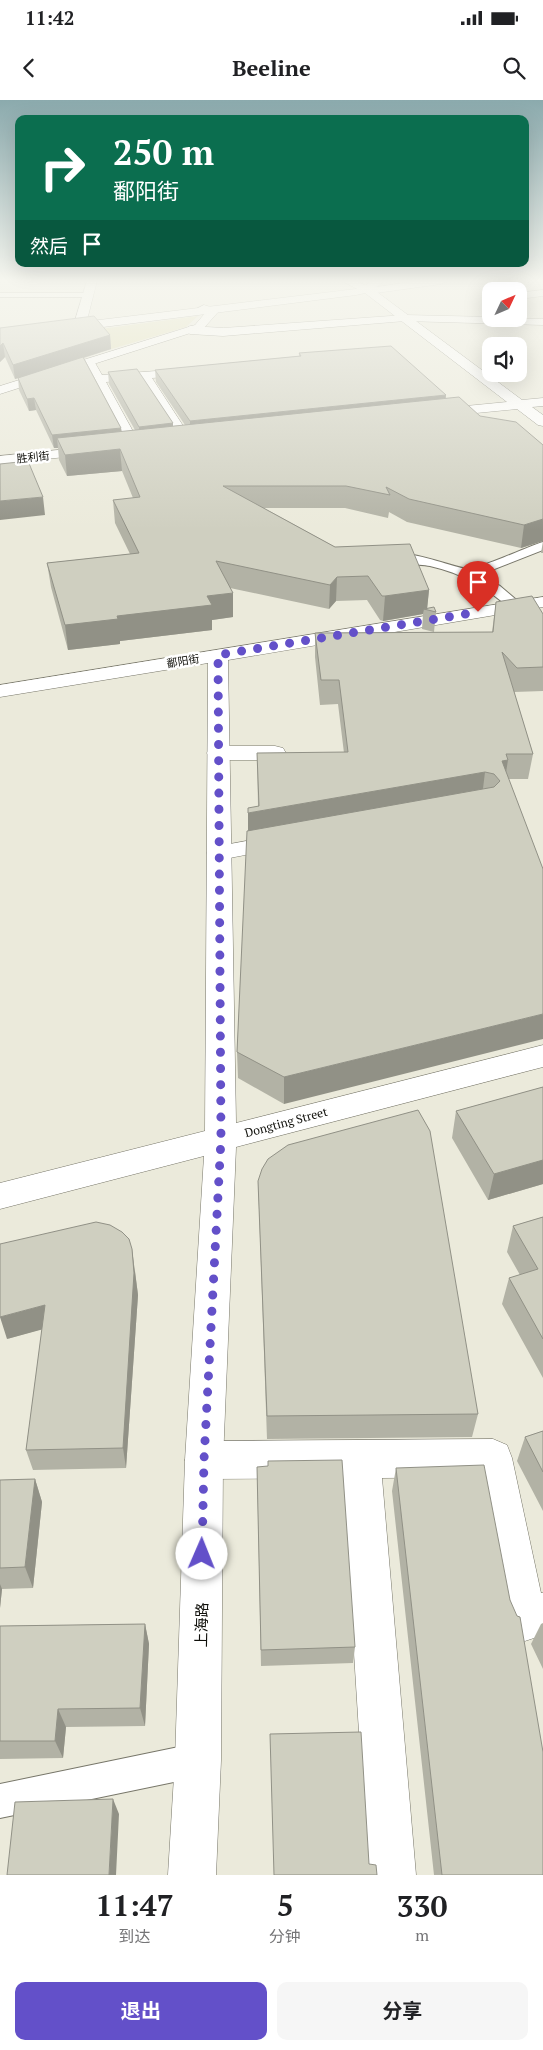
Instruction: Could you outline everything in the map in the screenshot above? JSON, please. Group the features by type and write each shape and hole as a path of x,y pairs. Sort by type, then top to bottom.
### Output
{"street":[{"path":"0,390 83,364"},
{"path":"90,364 134,446"},
{"path":"466,364 543,422"},
{"path":"98,379 209,370"},
{"path":"142,375 190,440 168,442"},
{"path":"422,414 543,402"},
{"name":"胜利街","path":"0,460 152,444"},
{"name":"鄱阳街","path":"0,691 543,602"},
{"name":"上海路","path":"192,1875 198,1760 204,1460 221,1139 218,655"},
{"path":"218,754 275,752"},
{"path":"219,853 306,837"},
{"name":"Dongting Street","path":"0,1196 543,1056"},
{"path":"204,1460 493,1458 526,1620 543,1614"},
{"path":"362,1459 392,1875"}],"lane":[{"path":"467,575 543,546"},
{"path":"377,558 418,560 448,568 490,585 515,606"},
{"path":"0,1802 198,1760"}],"building":[{"path":"62,364 87,364 121,428 52,435 34,398 27,399 18,378"},
{"path":"219,364 411,364 446,395 190,421 155,370"},
{"path":"137,369 173,423 139,427 108,372"},
{"path":"459,397 480,416 516,422 543,445 543,519 524,525 409,499 386,487 390,495 346,486 223,486 335,547 410,544 429,590 382,596 368,576 337,577 330,585 216,561 233,593 207,596 212,605 117,616 118,619 65,625 47,563 139,553 113,500 140,497 120,449 65,455 57,438"},
{"path":"28,461 43,497 0,501 0,464"},
{"path":"532,596 543,614 543,667 517,668 502,652 533,754 506,754 508,760 502,761 543,869 543,1014 284,1077 237,1052 247,831 494,787 500,781 494,774 485,772 248,813 248,808 259,806 257,753 348,752 339,680 321,680 315,633 493,632 496,602"},
{"path":"434,607 436,612 424,609"},
{"path":"543,1087 543,1160 494,1174 456,1111"},
{"path":"418,1110 430,1131 478,1414 267,1416 258,1181 262,1169 268,1159 288,1145"},
{"path":"543,1217 543,1339 509,1278 538,1269 513,1226"},
{"path":"96,1222 110,1225 122,1232 129,1239 132,1249 134,1273 123,1448 26,1450 45,1305 0,1317 0,1244"},
{"path":"543,1431 543,1472 525,1437"},
{"path":"342,1460 355,1647 261,1650 257,1467 268,1466 268,1461"},
{"path":"484,1465 510,1600 517,1616 520,1617 543,1752 543,1875 442,1875 396,1468"},
{"path":"35,1479 25,1567 0,1568 0,1480"},
{"path":"145,1624 140,1708 58,1709 55,1741 0,1741 0,1626"},
{"path":"361,1732 369,1864 376,1865 377,1875 274,1875 270,1734"},
{"path":"113,1799 109,1875 7,1875 15,1802"}],"route":[{"path":"202,1554 204,1460 221,1139 218,655 478,612"}]}
